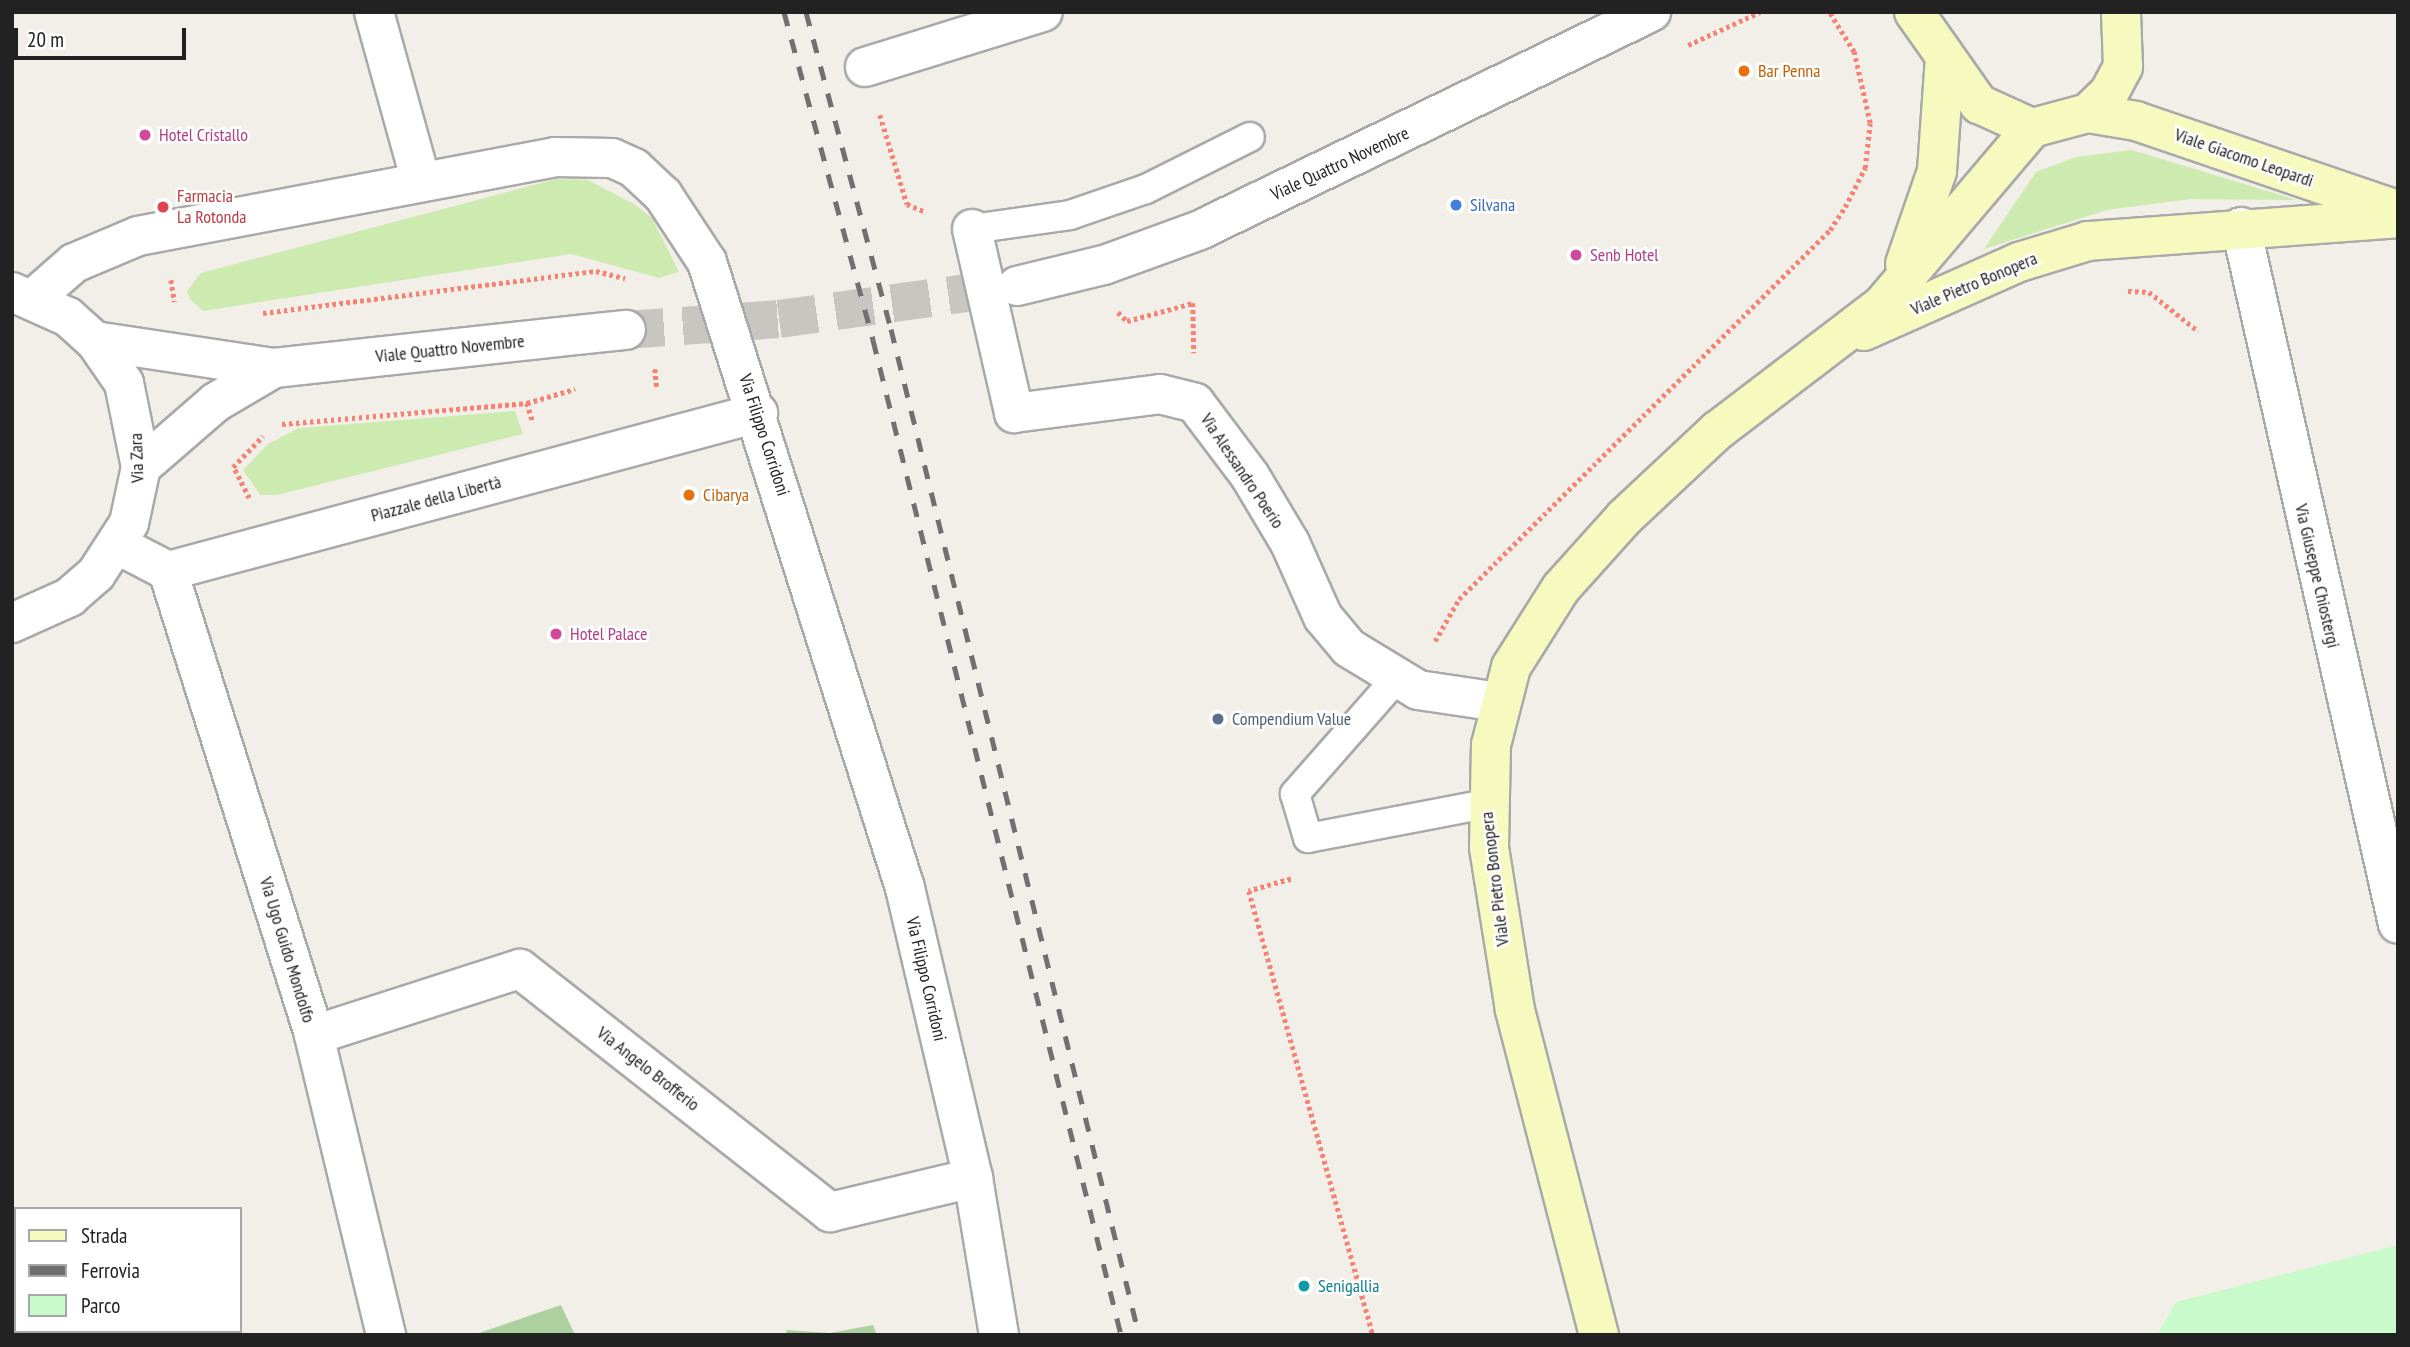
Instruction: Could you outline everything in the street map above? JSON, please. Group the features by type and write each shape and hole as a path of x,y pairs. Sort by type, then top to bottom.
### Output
{"main road":[{"path":"1914,12 1979,104 2032,128 2088,113 2109,93 2123,66 2121,12"},
{"name":"Viale Pietro Bonopera","path":"1894,292 1937,171 1945,58"},
{"name":"Viale Giacomo Leopardi","path":"2088,113 2136,121 2398,210"},
{"name":"Viale Pietro Bonopera","path":"1599,1335 1515,1010 1486,804 1499,702 1535,624 1625,517 1718,430 1837,343 1894,292 2032,128"},
{"path":"2241,227 2398,218"},
{"name":"Viale Pietro Bonopera","path":"1837,343 2019,262 2088,241 2241,227"}],"street":[{"path":"374,12 421,183"},
{"path":"865,67 1044,12"},
{"name":"Viale Quattro Novembre","path":"1017,286 1104,265 1200,230 1651,12"},
{"name":"Via Filippo Corridoni","path":"23,295 74,263 138,236 555,157 612,158 635,168 663,195 706,262 758,413 905,888 973,1178 999,1335"},
{"name":"Via Giuseppe Chiostergi","path":"2241,227 2398,924"},
{"name":"Via Alessandro Poerio","path":"972,229 1014,413 1160,394 1195,403 1290,543 1322,617 1349,649 1395,680 1418,690 1499,702"},
{"name":"Via Zara","path":"12,623 70,597 118,545 141,467 124,383 95,341 23,295"},
{"name":"Viale Quattro Novembre","path":"95,341 274,368 626,330"},
{"name":"Viale Quattro Novembre","path":"141,467 215,402 274,368"},
{"name":"Piazzale della Libertà","path":"168,570 758,413"},
{"path":"118,545 168,570"},
{"name":"Via Ugo Guido Mondolfo","path":"168,570 313,1035 386,1335"},
{"name":"Via Angelo Brofferio","path":"313,1035 520,969 830,1212 973,1178"},
{"path":"12,1328 14,1335"}],"lane":[{"path":"972,229 1070,215 1146,189 1250,137"},
{"path":"1395,680 1295,794 1308,838 1486,804"}],"path":[{"path":"1427,654 1458,598 1830,230 1845,207 1865,168 1870,123 1854,52 1829,12"},
{"path":"865,67 907,204 972,229"},
{"path":"2112,290 2149,292 2199,331"},
{"path":"1128,321 1193,303"},
{"path":"527,403 585,386"},
{"path":"1306,875 1249,891 1373,1335"}],"green space":[{"path":"2132,150 2297,200 2191,199 2107,210 1984,249 2036,172 2076,157"},
{"path":"556,179 588,180 634,204 652,218 679,272 659,278 571,254 203,311 190,299 187,291 201,273"},
{"path":"515,411 523,434 277,495 260,495 243,470 268,444 299,428"},
{"path":"2398,1245 2398,1335 2157,1335 2176,1302"},
{"path":"561,1305 575,1335 473,1335"},
{"path":"873,1325 877,1335 785,1335 787,1330 830,1333"}],"tunnel":[{"path":"626,330 779,319 1017,286"}],"railway":[{"path":"784,12 873,340 1121,1335"},
{"path":"806,12 891,329 1139,1335"}],"place":[{"name":"Bar Penna","path":"1744,71"},
{"name":"Hotel Cristallo","path":"145,135"},
{"name":"Silvana","path":"1456,205"},
{"name":"Farmacia La Rotonda","path":"163,207"},
{"name":"Senb Hotel","path":"1576,255"},
{"name":"Cibarya","path":"689,495"},
{"name":"Hotel Palace","path":"556,634"},
{"name":"Compendium Value","path":"1218,719"},
{"name":"Senigallia","path":"1304,1286"}]}
